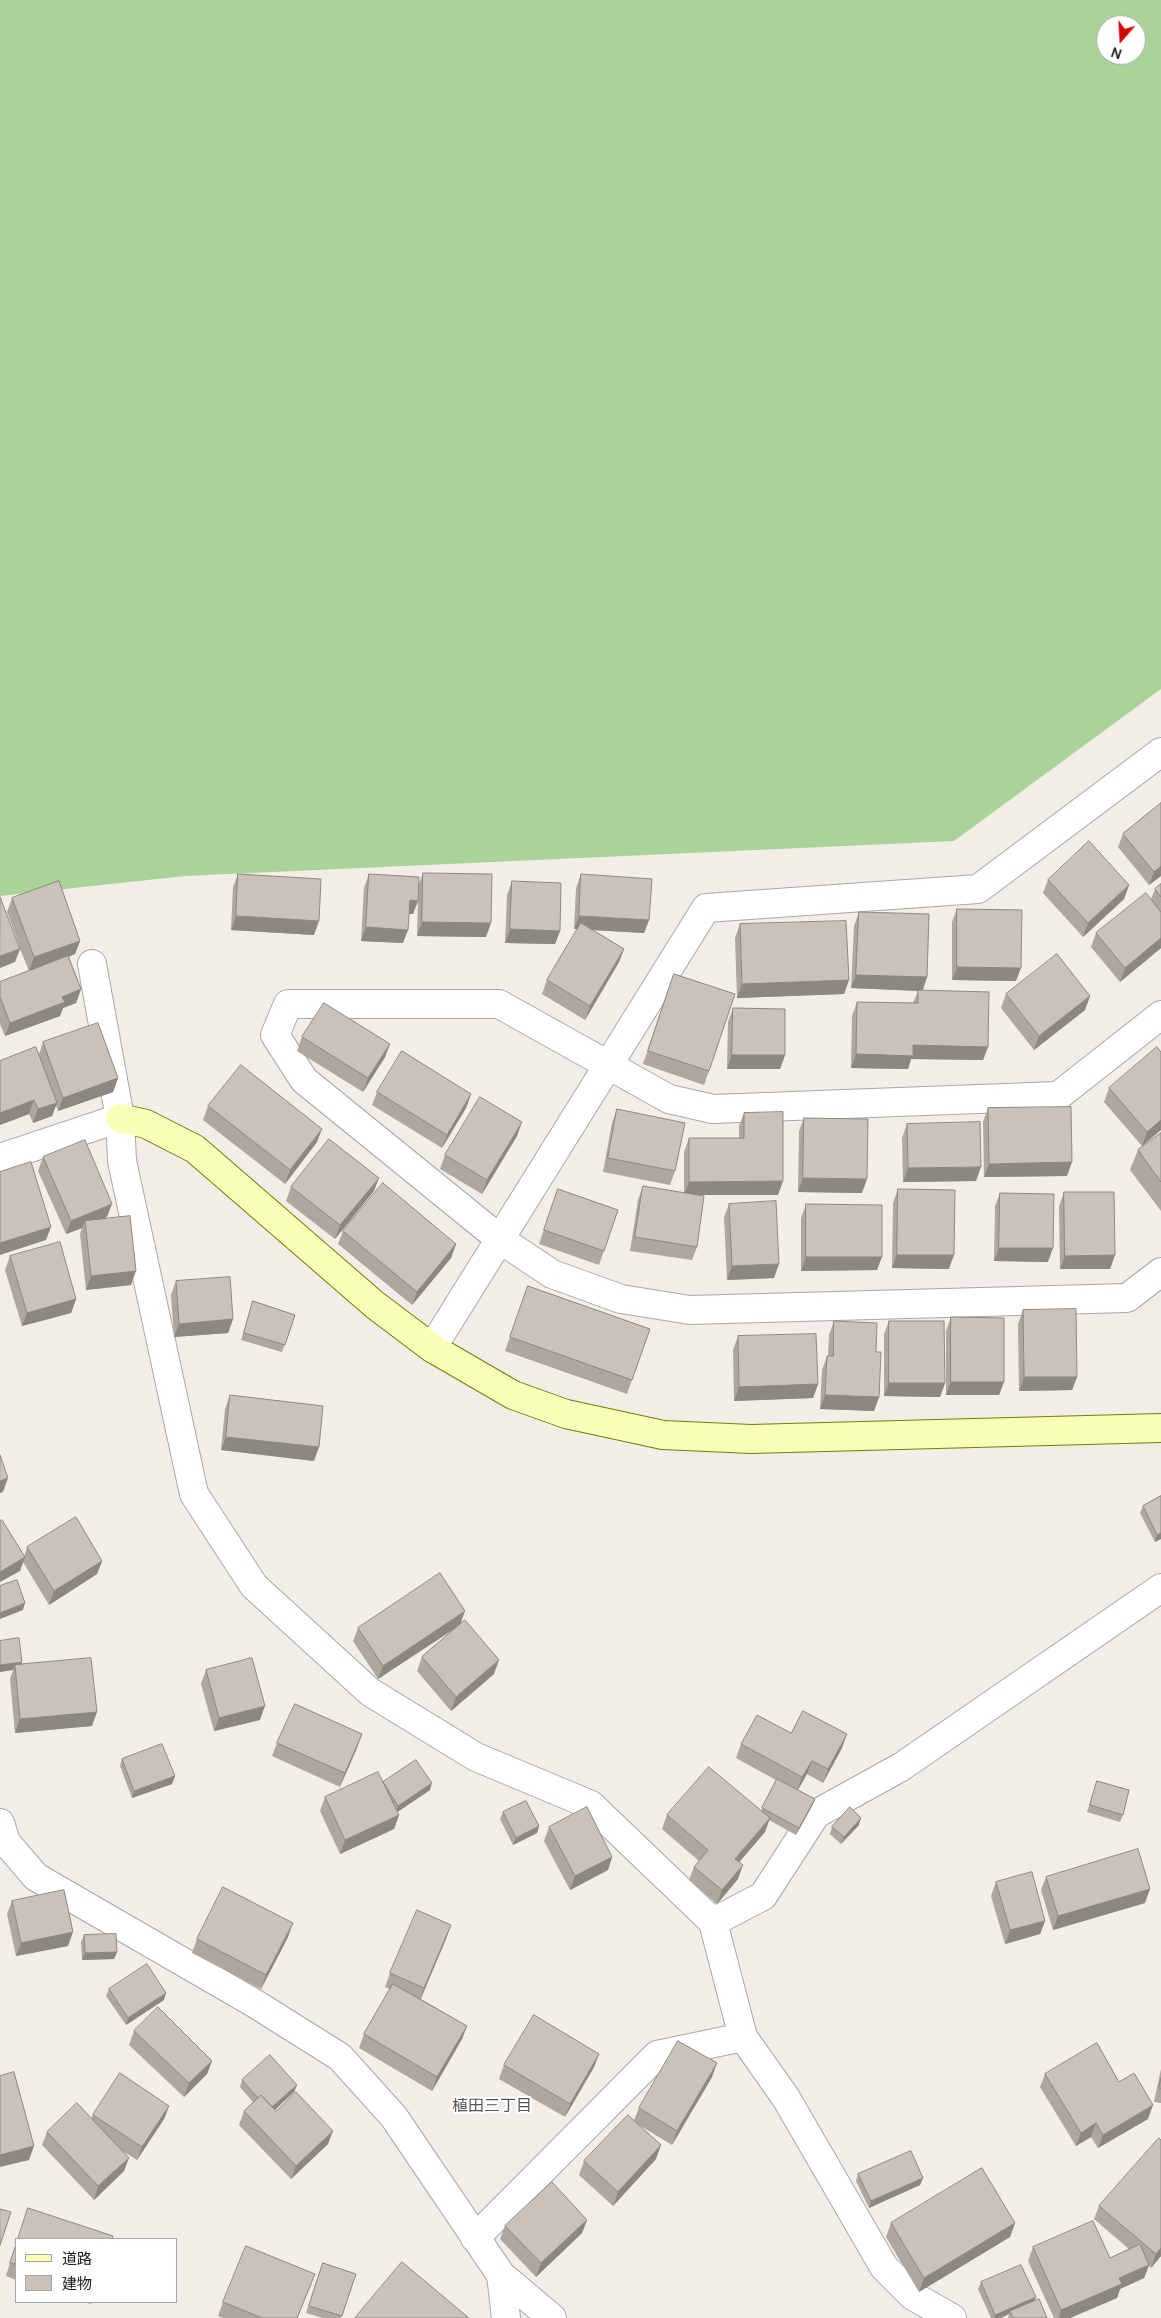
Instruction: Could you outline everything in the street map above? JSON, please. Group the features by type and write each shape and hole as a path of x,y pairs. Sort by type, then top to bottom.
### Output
{"street":[{"path":"432,1348 706,908 978,889 1161,752"},
{"path":"92,964 120,1118 122,1161 194,1494 254,1586 370,1692 476,1757 591,1805 713,1922 743,2037 786,2098 884,2267 913,2296 952,2318"},
{"path":"1161,1015 1058,1096 713,1109 669,1099 499,1004 288,1004 275,1035 304,1080 500,1240 552,1274 621,1299 690,1310 1127,1298 1161,1272"},
{"path":"0,1158 120,1118 146,1124 195,1149 375,1305 432,1348 513,1395 566,1414 663,1435 761,1439 1161,1428"},
{"path":"713,1922 762,1896 816,1814 901,1767 1161,1588"},
{"path":"0,1822 6,1842 36,1876 254,2003 340,2057 394,2117 501,2276 552,2318"},
{"path":"475,2238 656,2055 743,2037"},
{"path":"501,2276 506,2318"}],"green space":[{"path":"0,0 1161,0 1161,689 954,841 185,876 0,896"}],"building":[{"path":"1161,803 1161,866 1154,872 1123,834"},
{"path":"1089,841 1129,885 1088,923 1048,880"},
{"path":"423,873 492,874 491,923 422,922"},
{"path":"238,874 321,879 319,921 236,916"},
{"path":"369,874 419,877 418,901 410,900 408,930 366,927"},
{"path":"581,874 652,879 649,920 579,916"},
{"path":"59,881 80,941 34,957 12,898"},
{"path":"512,881 561,883 560,931 510,929"},
{"path":"1161,884 1161,897 1155,889"},
{"path":"1146,893 1161,912 1161,938 1125,968 1096,933"},
{"path":"0,897 20,949 0,956"},
{"path":"957,909 1022,910 1021,968 957,967"},
{"path":"859,912 929,914 927,977 856,975"},
{"path":"846,921 849,980 742,984 740,924"},
{"path":"581,923 624,949 590,1006 547,980"},
{"path":"1057,954 1090,996 1039,1036 1006,994"},
{"path":"68,956 81,989 62,997 65,1002 10,1023 0,997 0,982"},
{"path":"674,974 735,994 709,1071 648,1051"},
{"path":"918,990 989,992 988,1047 913,1045 913,1056 856,1054 857,1002 918,1003"},
{"path":"324,1003 390,1044 368,1078 302,1037"},
{"path":"733,1008 785,1009 785,1055 732,1055"},
{"path":"98,1023 118,1078 63,1098 43,1042"},
{"path":"36,1047 57,1103 38,1109 34,1100 0,1113 0,1061"},
{"path":"1157,1047 1161,1052 1161,1120 1147,1132 1109,1088"},
{"path":"402,1051 471,1094 447,1135 377,1092"},
{"path":"241,1065 322,1129 290,1170 208,1106"},
{"path":"480,1097 522,1122 487,1180 445,1155"},
{"path":"1071,1107 1072,1162 989,1164 988,1108"},
{"path":"617,1109 685,1123 675,1171 608,1158"},
{"path":"783,1112 783,1181 689,1182 689,1138 744,1138 744,1113"},
{"path":"804,1118 868,1119 867,1179 803,1178"},
{"path":"980,1122 981,1167 908,1168 907,1124"},
{"path":"1161,1133 1161,1182 1138,1150"},
{"path":"329,1139 379,1178 340,1225 291,1187"},
{"path":"85,1140 112,1204 71,1221 43,1157"},
{"path":"31,1162 51,1227 0,1243 0,1172"},
{"path":"383,1183 456,1244 417,1292 343,1231"},
{"path":"643,1186 704,1196 697,1247 635,1237"},
{"path":"558,1189 618,1210 604,1251 544,1230"},
{"path":"898,1189 955,1190 954,1255 897,1255"},
{"path":"1064,1192 1114,1192 1115,1255 1065,1256"},
{"path":"1000,1193 1054,1194 1053,1248 999,1248"},
{"path":"776,1201 779,1264 732,1266 729,1204"},
{"path":"806,1204 882,1205 882,1257 806,1257"},
{"path":"130,1216 136,1271 91,1276 85,1221"},
{"path":"60,1242 76,1299 27,1313 10,1256"},
{"path":"230,1277 233,1319 179,1324 176,1281"},
{"path":"528,1286 650,1329 632,1380 510,1337"},
{"path":"253,1301 295,1315 285,1345 244,1333"},
{"path":"1076,1309 1077,1377 1024,1377 1023,1310"},
{"path":"951,1317 1004,1318 1004,1382 951,1382"},
{"path":"834,1321 877,1323 876,1352 881,1352 879,1397 825,1395 827,1356 833,1356"},
{"path":"889,1321 944,1321 945,1383 889,1383"},
{"path":"816,1334 818,1384 739,1387 738,1336"},
{"path":"230,1395 323,1406 319,1447 226,1437"},
{"path":"0,1455 8,1478 0,1481"},
{"path":"1161,1496 1161,1533 1157,1535 1143,1506"},
{"path":"76,1517 102,1561 54,1591 27,1547"},
{"path":"2,1520 25,1557 0,1572 0,1521"},
{"path":"440,1573 465,1611 383,1666 358,1628"},
{"path":"17,1580 25,1603 0,1613 0,1586"},
{"path":"465,1620 499,1660 456,1697 422,1657"},
{"path":"19,1638 22,1662 0,1665 0,1641"},
{"path":"91,1658 97,1712 20,1719 15,1665"},
{"path":"252,1658 265,1706 219,1718 206,1670"},
{"path":"295,1704 362,1734 345,1773 277,1743"},
{"path":"803,1711 847,1734 828,1769 812,1761 802,1777 741,1744 757,1715 791,1733"},
{"path":"162,1744 175,1776 134,1791 122,1759"},
{"path":"416,1760 432,1783 398,1806 383,1782"},
{"path":"709,1767 770,1818 735,1859 743,1865 722,1890 694,1867 708,1850 667,1815"},
{"path":"378,1772 399,1815 345,1840 325,1797"},
{"path":"777,1779 815,1799 799,1828 762,1808"},
{"path":"1097,1781 1129,1790 1123,1815 1090,1805"},
{"path":"526,1801 539,1826 516,1838 503,1812"},
{"path":"587,1807 612,1857 575,1876 549,1827"},
{"path":"850,1807 861,1818 844,1837 832,1827"},
{"path":"1138,1849 1150,1889 1058,1916 1046,1877"},
{"path":"1032,1872 1045,1921 1010,1930 996,1882"},
{"path":"223,1887 293,1923 266,1975 197,1939"},
{"path":"64,1890 73,1932 21,1943 12,1901"},
{"path":"417,1910 451,1925 424,1988 390,1973"},
{"path":"116,1934 117,1952 85,1953 84,1935"},
{"path":"147,1964 166,1993 128,2018 109,1989"},
{"path":"393,1984 467,2026 437,2077 364,2034"},
{"path":"158,2007 212,2061 189,2083 134,2031"},
{"path":"534,2015 599,2054 570,2104 504,2065"},
{"path":"678,2041 717,2063 677,2131 639,2108"},
{"path":"1097,2043 1119,2082 1134,2073 1153,2105 1103,2135 1096,2123 1081,2133 1045,2074"},
{"path":"270,2055 297,2085 272,2107 261,2095 258,2098 242,2080"},
{"path":"14,2072 34,2146 0,2155 0,2076"},
{"path":"120,2073 169,2106 142,2147 93,2115"},
{"path":"296,2092 333,2131 296,2166 244,2111 261,2095 276,2111"},
{"path":"77,2103 129,2158 98,2186 47,2132"},
{"path":"628,2115 661,2145 618,2192 584,2161"},
{"path":"1159,2138 1161,2140 1161,2248 1156,2254 1099,2206"},
{"path":"911,2151 923,2178 871,2201 858,2174"},
{"path":"982,2168 1015,2223 924,2278 891,2223"},
{"path":"552,2182 587,2220 541,2263 505,2226"},
{"path":"28,2208 113,2236 112,2238 18,2238"},
{"path":"0,2209 11,2212 0,2245"},
{"path":"1093,2221 1110,2258 1140,2244 1149,2265 1119,2278 1122,2284 1061,2310 1033,2247"},
{"path":"246,2246 315,2274 297,2318 262,2318 223,2302"},
{"path":"15,2248 15,2264 10,2263"},
{"path":"402,2262 469,2318 355,2318"},
{"path":"323,2263 356,2274 342,2316 309,2306"},
{"path":"1021,2265 1036,2297 995,2315 981,2282"},
{"path":"1039,2299 1047,2318 1013,2318 1010,2311"}],"district":[{"name":"植田三丁目","path":"492,2107"}]}
